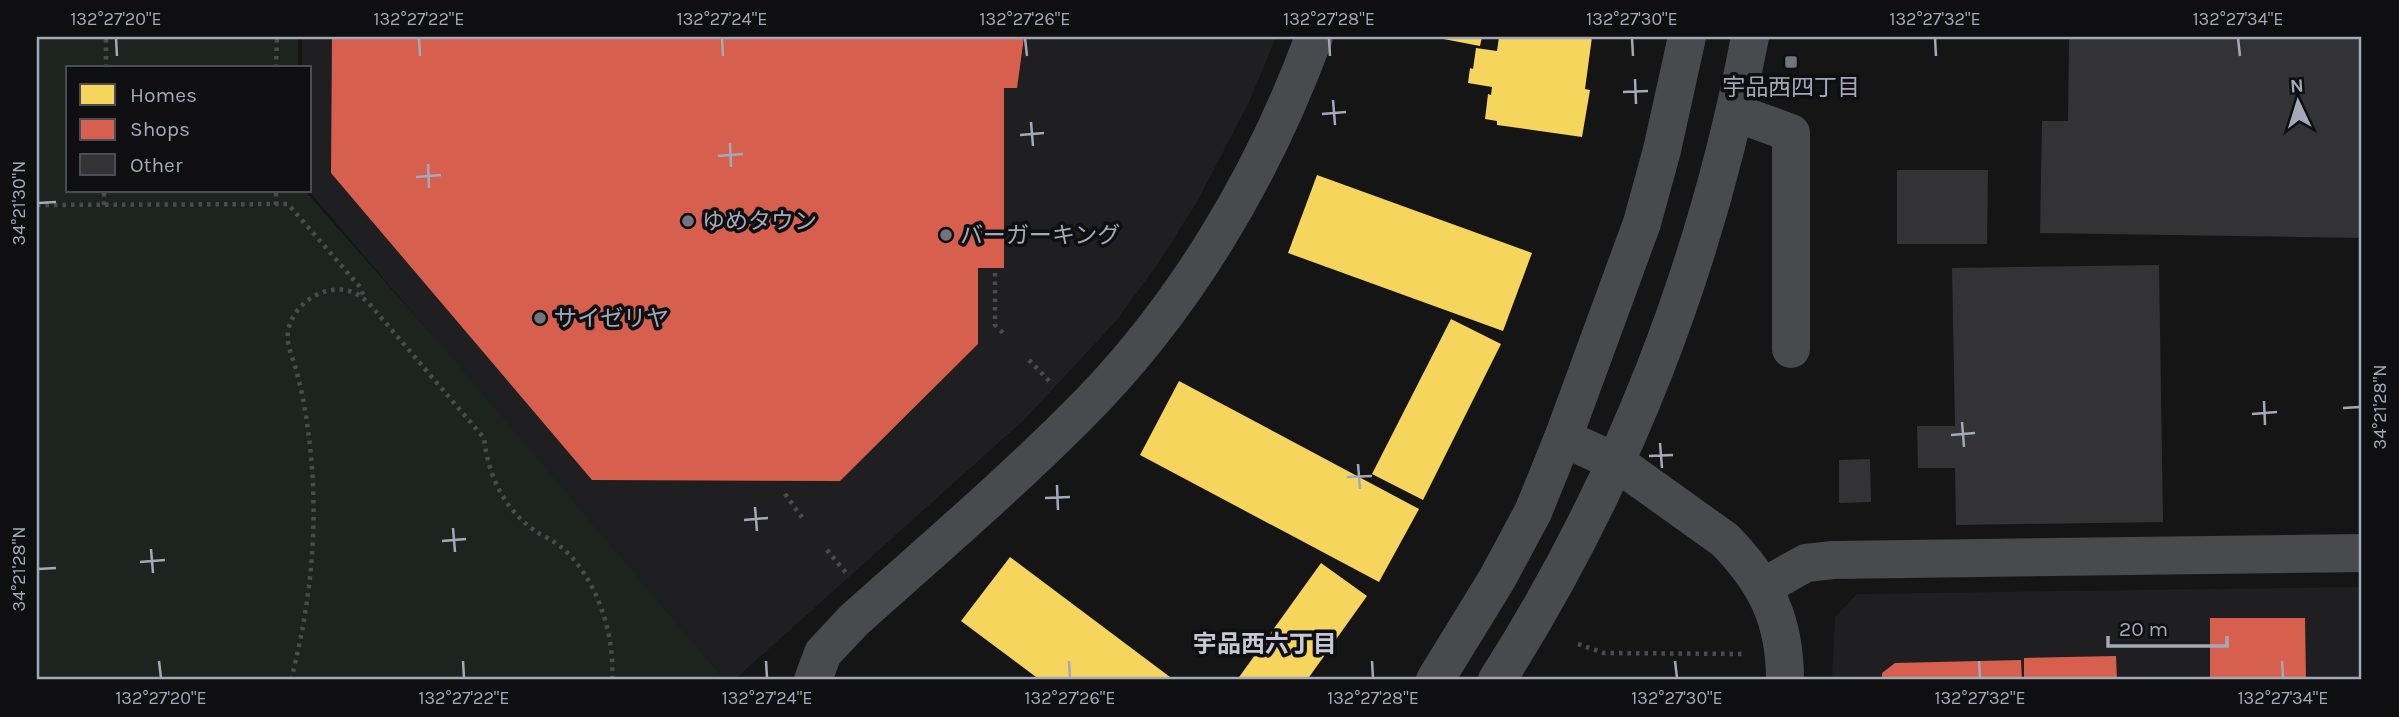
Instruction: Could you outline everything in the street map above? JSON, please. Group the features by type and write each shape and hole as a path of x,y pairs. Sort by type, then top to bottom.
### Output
{"street":[{"path":"813,680 823,653 845,629 1079,415 1140,346 1196,269 1251,180 1300,75 1314,37"},
{"path":"1435,680 1497,579 1533,512 1563,438 1642,223 1662,150 1687,37"},
{"path":"1497,680 1531,626 1616,462 1648,390 1676,314 1720,174 1736,113 1750,37"},
{"path":"1736,113 1791,133 1791,349"},
{"path":"1563,438 1616,462 1725,540 1753,571 1774,609 1781,634 1785,680"},
{"path":"1763,587 1806,563 1826,560 2362,554"}],"path":[{"path":"106,37 106,66"},
{"path":"276,66 277,37"},
{"path":"104,192 104,205"},
{"path":"276,192 276,205"},
{"path":"37,205 288,204 484,438 495,483 512,509 533,530 562,547 587,578 607,628 612,680"},
{"path":"995,273 995,325 1003,333"},
{"path":"291,680 309,587 314,509 308,428 287,334 292,317 315,295 330,291 350,291 364,298"},
{"path":"1029,360 1060,392"},
{"path":"785,494 804,520"},
{"path":"827,550 854,583"},
{"path":"1578,644 1604,653 1745,654"}],"shaded area":[{"path":"37,37 298,37 298,66 66,66 66,192 306,192 454,360 725,680 37,680"},
{"name":"ゆめタウン","path":"302,37 1276,37 1249,102 1197,202 1157,265 1115,322 1025,419 734,680 725,680 310,192 312,192 312,66 302,66"},
{"path":"2362,587 2362,680 1832,680 1835,617 1857,594"}],"building: Homes":[{"path":"1433,37 1482,37 1480,46"},
{"path":"1499,37 1592,37 1585,89 1590,90 1582,137 1497,125 1497,121 1485,119 1488,94 1491,95 1492,87 1468,83 1470,68 1473,69 1476,48 1497,51"},
{"path":"1317,175 1532,253 1503,331 1288,253"},
{"path":"1451,319 1501,344 1423,500 1372,474"},
{"path":"1179,381 1419,509 1379,582 1140,455"},
{"path":"1010,557 1174,680 1040,680 961,621"},
{"path":"1321,563 1367,596 1307,680 1237,680"}],"building: Shops":[{"name":"ゆめタウン","path":"332,37 1024,37 1017,88 1004,88 1004,268 978,268 978,344 840,481 592,480 331,173"},
{"path":"2210,618 2305,618 2306,680 2210,680"},
{"path":"2116,656 2117,680 2024,680 2024,658"},
{"path":"2021,660 2022,680 1882,680 1882,673 1895,663"}],"building: Other":[{"path":"2069,37 2362,37 2362,238 2040,233 2042,121 2068,121"},
{"path":"1897,170 1988,170 1987,244 1897,244"},
{"path":"2159,265 2163,522 1956,525 1955,468 1918,468 1917,426 1955,426 1952,268"},
{"path":"1870,459 1871,502 1839,503 1839,460"}],"place":[{"name":"宇品西四丁目","path":"1791,62"},
{"name":"ゆめタウン","path":"688,221"},
{"name":"バーガーキング","path":"946,235"},
{"name":"サイゼリヤ","path":"540,318"}],"district":[{"name":"宇品西六丁目","path":"1265,644"}]}
